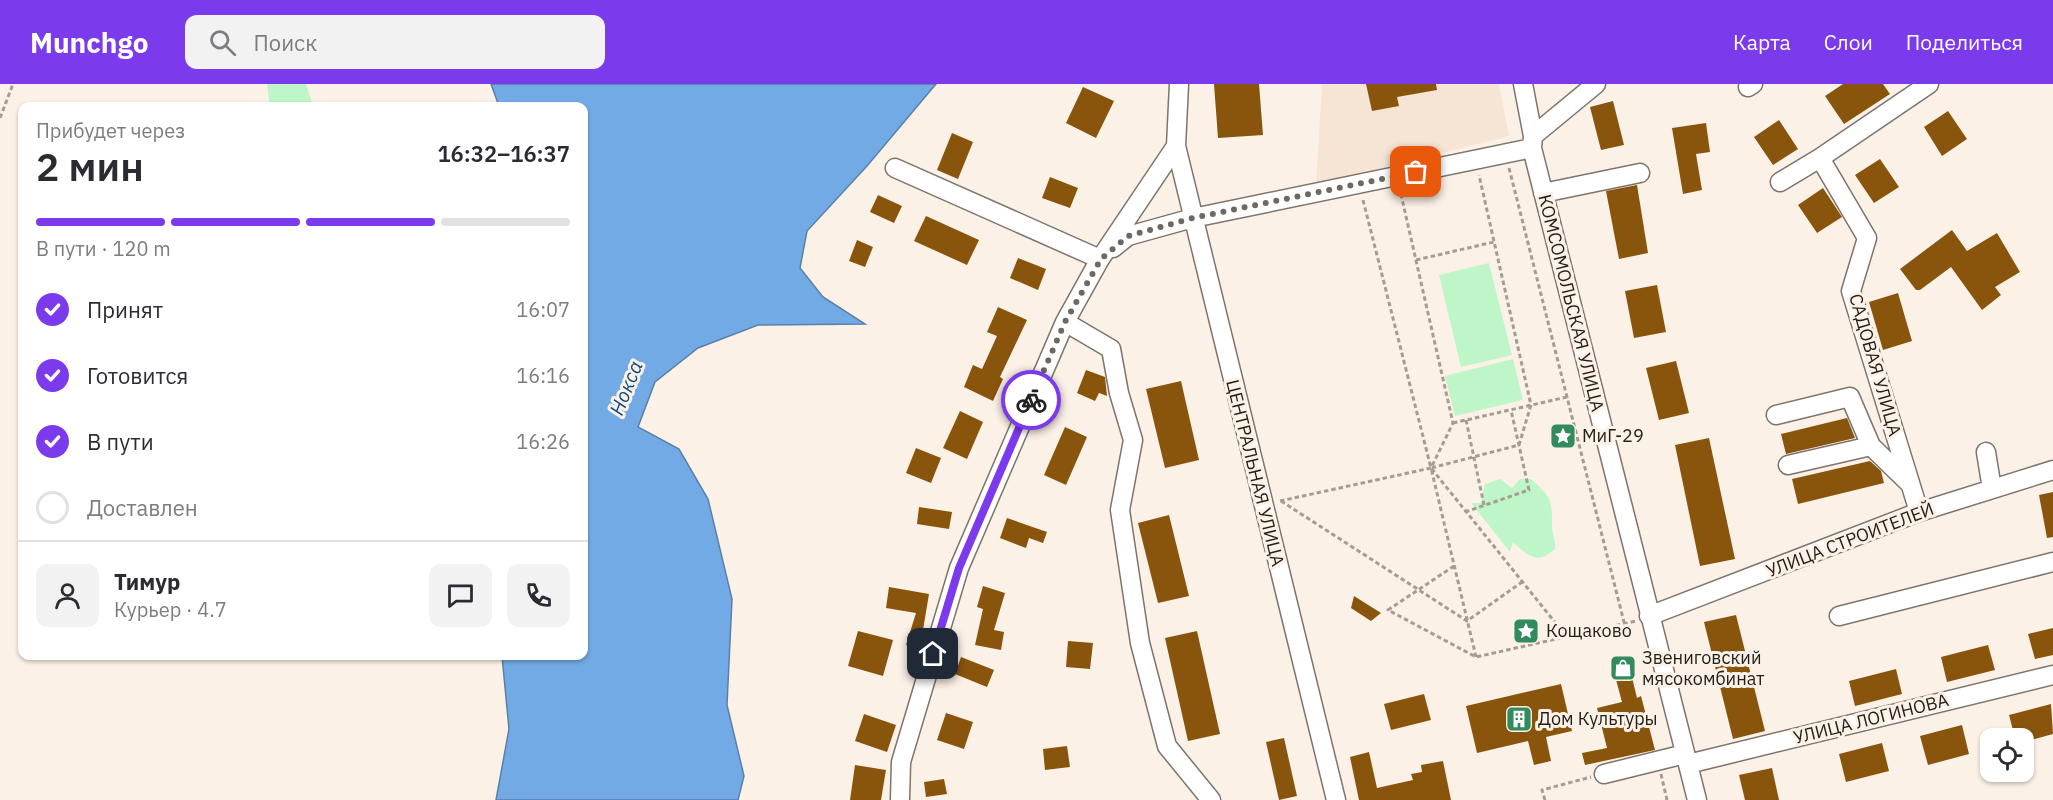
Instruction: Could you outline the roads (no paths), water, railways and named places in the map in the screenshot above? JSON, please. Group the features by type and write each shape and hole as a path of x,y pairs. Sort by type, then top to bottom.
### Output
{"street":[{"path":"900,800 901,762 959,568 1065,322 1101,259 1176,146 1179,84"},
{"name":"КОМСОМОЛЬСКАЯ УЛИЦА","path":"1523,84 1543,193 1697,800"},
{"path":"1101,259 1128,236 1193,218 1505,153 1532,142 1596,84"},
{"path":"1780,182 1820,159 1929,84"},
{"name":"ЦЕНТРАЛЬНАЯ УЛИЦА","path":"1176,146 1193,218 1272,503 1336,800"},
{"name":"САДОВАЯ УЛИЦА","path":"1820,159 1867,238 1851,291 1920,512"},
{"path":"895,168 1101,259"},
{"path":"1543,193 1640,173"},
{"path":"1065,322 1111,349 1119,393 1133,440 1120,510 1140,643 1167,746 1211,800"},
{"path":"1776,415 1851,397 1871,446 1911,485"},
{"path":"1788,465 1871,446"},
{"path":"1986,452 1992,489"},
{"name":"УЛИЦА СТРОИТЕЛЕЙ","path":"1649,616 1920,512 2053,470"},
{"path":"1839,616 2053,562"},
{"name":"УЛИЦА ЛОГИНОВА","path":"1604,774 1658,761 1687,759 2053,675"}],"water":[{"name":"Нокса","path":"491,84 936,84 867,166 807,231 800,268 823,297 865,324 758,325 698,348 655,382 638,427 679,449 708,499 732,599 727,705 744,776 738,800 496,800 509,729 502,660 588,660 588,102 498,102"}],"place":[{"name":"МиГ-29","path":"1563,436"},
{"name":"Кощаково","path":"1526,631"},
{"name":"Звениговский мясокомбинат","path":"1623,668"},
{"name":"Дом Культуры","path":"1519,719"}]}
